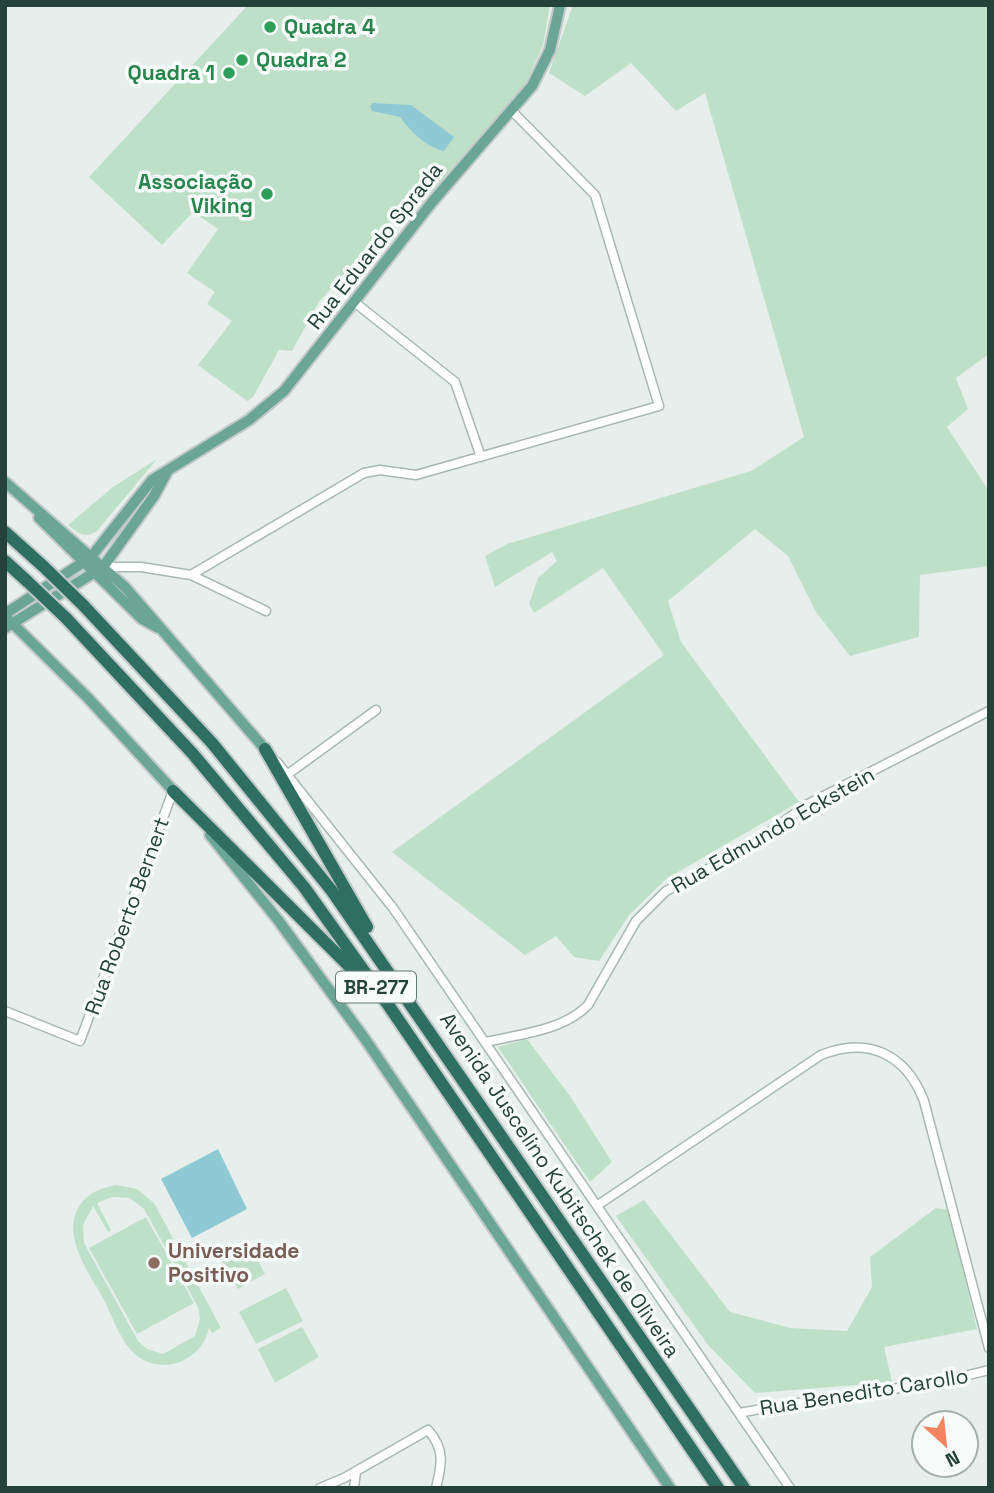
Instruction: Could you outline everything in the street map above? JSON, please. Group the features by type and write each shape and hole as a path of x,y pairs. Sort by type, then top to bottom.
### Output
{"highway":[{"name":"Avenida Juscelino Kubitschek de Oliveira","path":"5,532 83,605 178,705 275,817 359,928 744,1488"},
{"name":"Avenida Juscelino Kubitschek de Oliveira","path":"5,561 65,618 152,709 311,897 389,1006 718,1488"},
{"path":"265,749 361,917 443,1049"},
{"path":"173,791 389,1006"}],"main road":[{"name":"Rua Eduardo Sprada","path":"7,621 87,560 144,488 168,469 269,404 296,377 353,301 512,110 545,64 560,5"},
{"name":"Rua Eduardo Sprada","path":"7,621 98,570 154,496 168,469"},
{"path":"5,482 98,570 142,619 160,629"},
{"path":"98,570 125,587 265,749"},
{"path":"7,621 88,698 173,791 278,920 365,1039 670,1488"}],"street":[{"path":"191,575 357,476 380,470 416,475 659,406 595,195 512,110"},
{"path":"353,301 455,382 481,457"},
{"path":"98,570 141,567 191,575 266,611"},
{"path":"125,587 126,575 141,567"},
{"path":"288,774 376,710"},
{"name":"Rua Edmundo Eckstein","path":"486,1042 556,1025 579,1014 588,1005 636,921 679,882 744,850 808,804 989,711"},
{"path":"265,749 288,774 385,897 790,1488"},
{"name":"Rua Roberto Bernert","path":"5,1011 80,1041 173,791"},
{"path":"598,1205 821,1055 848,1047 880,1050 904,1066 924,1101 989,1348"},
{"name":"Rua Benedito Carollo","path":"739,1413 821,1398 913,1387 989,1370"},
{"path":"320,1488 428,1430 438,1443 442,1457 436,1488"},
{"path":"354,1488 356,1471"}],"green space":[{"name":"Associação Viking","path":"248,5 550,5 543,45 526,83 406,221 397,214 319,302 292,351 279,350 253,397 247,401 198,365 232,321 207,304 215,292 187,273 218,229 193,212 162,245 89,177"},
{"path":"573,5 989,5 989,354 956,378 968,409 947,427 989,491 989,566 920,575 919,637 850,656 816,612 788,556 755,529 668,601 681,642 799,802 666,879 629,915 599,961 574,957 556,936 525,955 392,852 664,655 603,568 534,613 529,604 538,578 557,561 552,552 495,587 485,556 507,544 751,471 804,437 705,93 676,111 631,63 585,96 549,73"},
{"path":"157,459 97,531 89,535 82,534 68,525 113,487"},
{"path":"527,1039 570,1096 612,1162 590,1182 498,1047"},
{"path":"117,1185 137,1189 154,1203 221,1328 212,1333 209,1328 199,1349 181,1362 159,1365 148,1362 131,1351 78,1252 73,1226 76,1213 90,1195","holes":["112,1197 130,1198 144,1209 198,1307 200,1319 195,1336 163,1354 147,1349 138,1341 84,1243 83,1225 93,1206 108,1232 111,1230 97,1203"]},
{"path":"644,1200 730,1312 790,1328 847,1331 872,1287 870,1257 936,1208 949,1210 977,1329 884,1347 892,1382 755,1393 708,1345 616,1216"},
{"path":"146,1217 194,1303 137,1334 89,1248"},
{"path":"250,1246 265,1274 238,1289 222,1261"},
{"path":"286,1288 303,1321 256,1344 239,1312"},
{"path":"302,1327 319,1357 275,1383 258,1349"}],"water":[{"path":"373,103 411,105 454,137 444,151 438,149 419,138 400,117 372,111 370,106"},
{"path":"218,1149 247,1209 192,1238 161,1179"}],"place":[{"name":"Quadra 4","path":"270,27"},
{"name":"Quadra 2","path":"242,60"},
{"name":"Quadra 1","path":"229,73"},
{"name":"Associação Viking","path":"267,194"},
{"name":"Universidade Positivo","path":"154,1263"}]}
